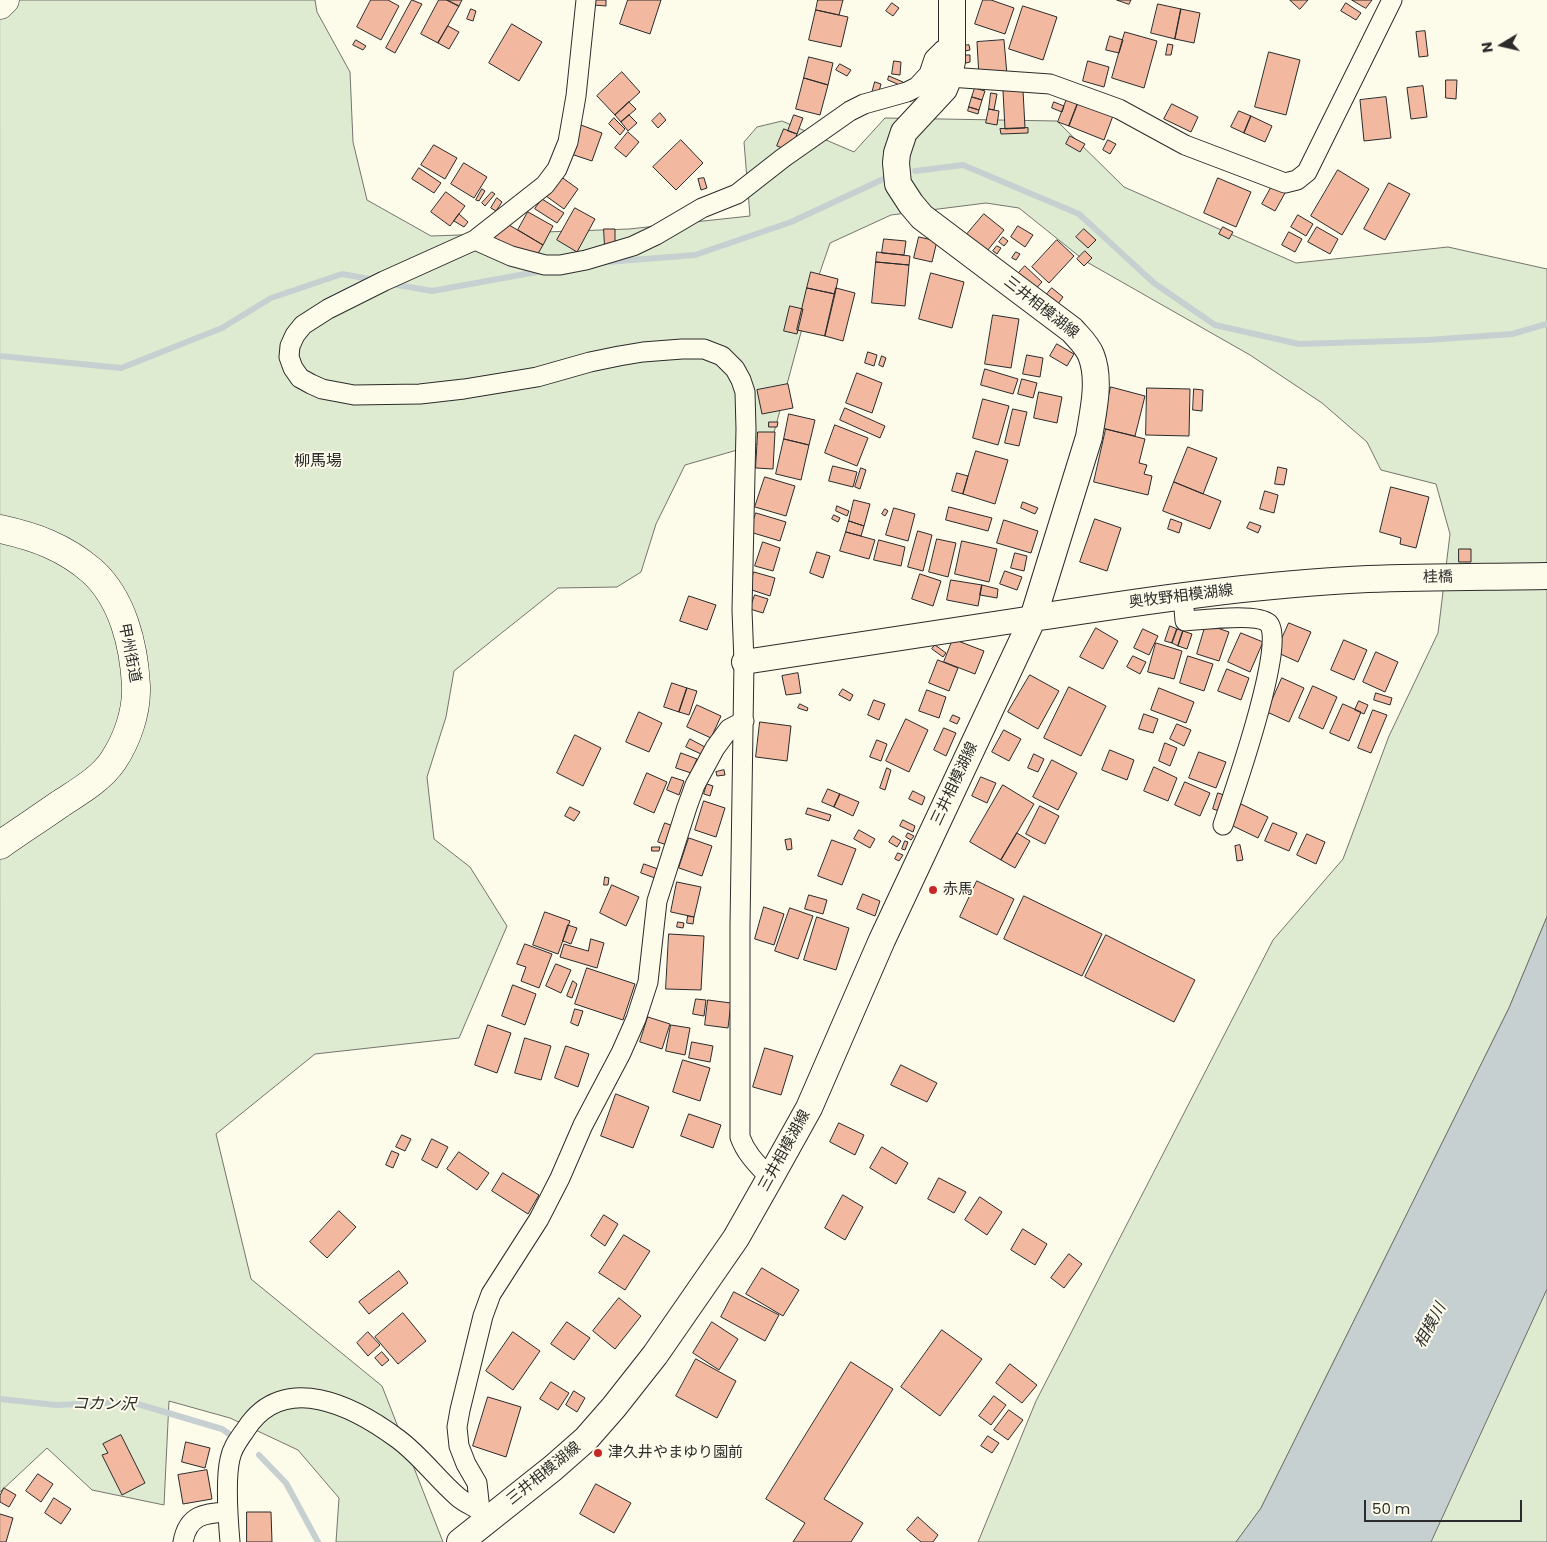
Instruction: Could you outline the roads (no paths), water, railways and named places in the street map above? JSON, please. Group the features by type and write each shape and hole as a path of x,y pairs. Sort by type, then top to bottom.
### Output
{"highway":[{"path":"0,6 5,0"},
{"name":"甲州街道","path":"0,529 54,545 73,556 108,588 120,610 128,637 136,687 133,712 125,740 112,763 85,788 0,845"}],"main road":[{"name":"三井相模湖線","path":"460,1542 484,1514 553,1468 586,1439 655,1355 736,1238 809,1108 882,940 1033,618 1089,437 1094,409 1094,366 1091,354 1072,330 922,217 898,184 896,163 899,142 904,132 944,89 949,77 952,45 952,0"},
{"name":"桂橋","path":"1329,582 1369,579 1547,576"},
{"name":"奥牧野相模湖線","path":"1033,618 1183,596 1329,582"}],"street":[{"path":"586,0 576,96 568,142 557,169 545,185 475,240 384,281 328,309 303,325 295,335 290,346 289,357 293,368 300,378 322,389 354,395 398,395 464,389 537,377 590,362 643,352 704,349 722,356 741,380 745,392 745,491 742,610 744,721 740,925 740,1137 752,1158 770,1178"},
{"path":"949,77 1050,84 1119,109 1185,145 1285,183 1296,180 1307,172 1392,0"},
{"path":"475,240 511,256 545,265 560,265 586,260 633,246 702,208 737,194 850,110 864,104 908,92 917,87 929,74 934,59 943,50 952,45"},
{"path":"1183,596 1185,621 1224,617 1259,619 1268,622 1272,628 1271,662 1253,733 1222,825"},
{"path":"744,662 1033,618"},
{"path":"484,1514 477,1483 466,1464 459,1446 457,1427 483,1316 491,1294 539,1219 636,1019 648,982 657,901 687,807 695,785 715,748 729,730 744,721"},
{"path":"230,1542 228,1512 230,1459 234,1446 259,1412 285,1399 305,1396 324,1400 380,1426 414,1451 459,1499 484,1514"},
{"path":"183,1542 188,1526 195,1518 211,1513 228,1512"}],"water":[{"name":"相模川","path":"1547,917 1547,1289 1431,1542 1236,1542 1261,1508 1509,1008"}],"waterway":[{"path":"915,171 963,165 1079,214 1154,283 1215,325 1299,344 1427,340 1512,334 1547,324"},
{"path":"607,262 695,255 791,222 890,176"},
{"path":"392,284 432,291 542,271"},
{"path":"0,356 121,368 222,328 271,298 342,274 375,280"},
{"name":"コカン沢","path":"0,1399 56,1405 131,1402 222,1429 232,1436"},
{"name":"コカン沢","path":"259,1455 286,1483 318,1542"}],"place":[{"name":"赤馬","path":"933,890"},
{"name":"津久井やまゆり園前","path":"598,1453"}],"district":[{"name":"柳馬場","path":"318,462"}]}
